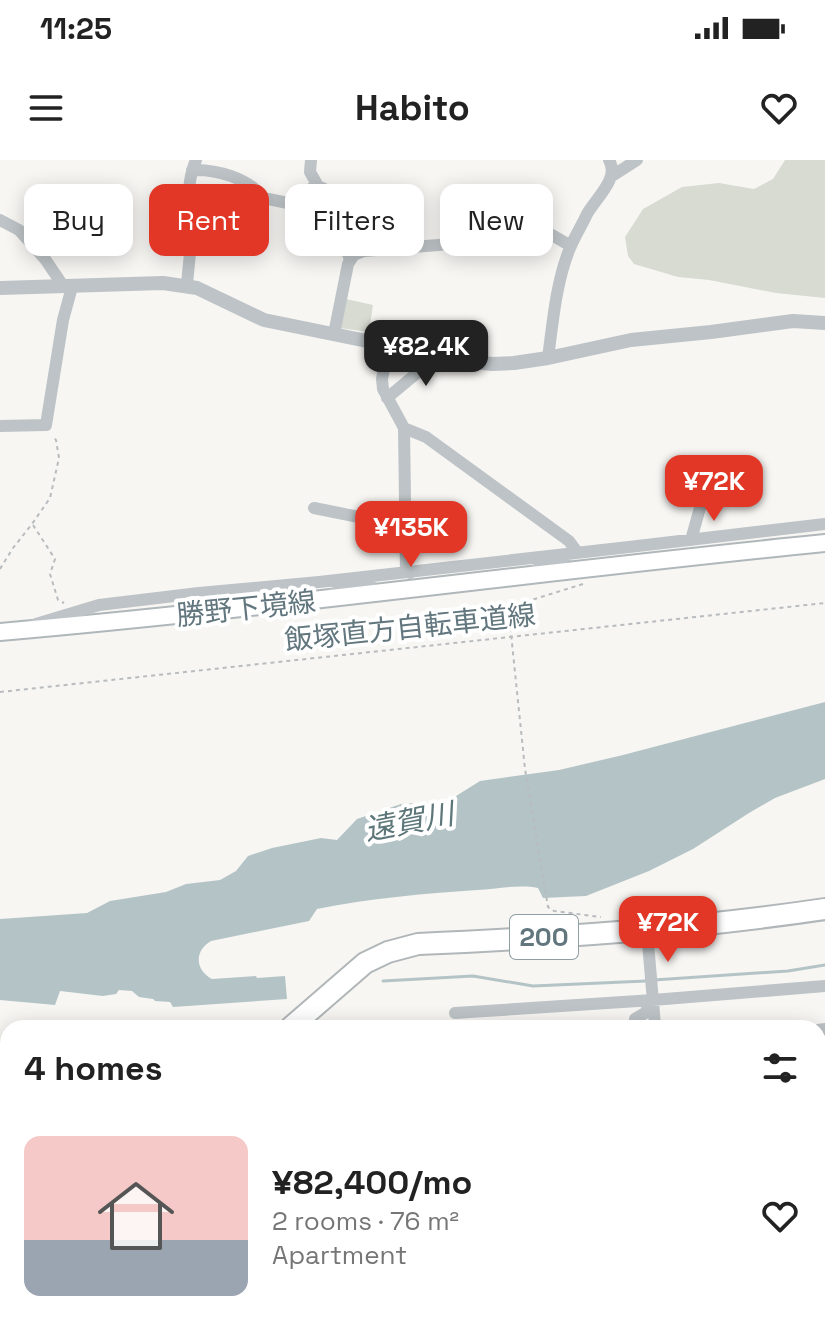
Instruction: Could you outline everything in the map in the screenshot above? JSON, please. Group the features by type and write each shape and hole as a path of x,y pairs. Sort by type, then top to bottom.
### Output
{"highway":[{"name":"200","path":"299,1020 365,963 388,952 418,944 647,931 825,909"}],"main road":[{"name":"勝野下境線","path":"0,632 825,543"}],"street":[{"path":"311,160 310,172 317,184"},
{"path":"609,160 613,168 612,176"},
{"path":"548,358 554,308 571,246 612,176 637,160"},
{"path":"187,285 191,237 188,199 194,165 256,188 263,198 285,202"},
{"path":"334,334 350,260 364,251 463,243 501,225 515,214 571,246"},
{"path":"0,220 19,230 68,287 46,425 0,426"},
{"path":"349,256 350,260"},
{"path":"0,288 187,285 213,294 239,310 264,320 492,364 548,358 631,340 793,321 818,323 825,314"},
{"path":"389,344 383,389 404,428 404,522 400,572"},
{"path":"387,398 417,373 451,358"},
{"path":"404,428 426,437 569,541 577,552"},
{"path":"691,540 703,497"},
{"path":"314,508 404,522"},
{"path":"25,630 38,623 99,605 825,524"},
{"path":"653,560 718,536"},
{"path":"527,575 577,552"},
{"path":"326,599 345,588 385,579 400,572 447,576 473,582"},
{"path":"647,931 654,1020"},
{"path":"455,1013 825,986"},
{"path":"635,1020 645,1013 653,1000"}],"path":[{"path":"0,569 50,498 59,458 56,440 46,425"},
{"path":"32,524 55,559 50,574 58,600 79,611"},
{"path":"593,581 512,606 510,624 525,769 548,907 554,911 601,917"},
{"name":"飯塚直方自転車道線","path":"0,692 825,603"}],"shaded area":[{"path":"785,160 825,160 825,298 678,277 634,264 628,256 625,237 643,209 682,187 719,183 754,189 773,179"},
{"path":"346,299 373,305 369,332 340,328"}],"water":[{"name":"遠賀川","path":"825,702 825,779 775,798 693,849 649,871 586,896 543,898 538,888 516,887 357,902 317,909 309,921 211,941 199,955 202,971 212,979 285,976 287,999 173,1007 170,1002 155,1001 139,997 132,991 119,990 116,994 103,996 60,991 55,1005 0,1000 0,919 87,913 110,901 166,892 186,884 220,880 236,871 248,856 321,838 337,840 357,819 401,804 448,801 480,781 559,770"}],"waterway":[{"path":"654,980 788,971 825,965"},
{"path":"383,981 473,976 533,986 646,981"}]}
